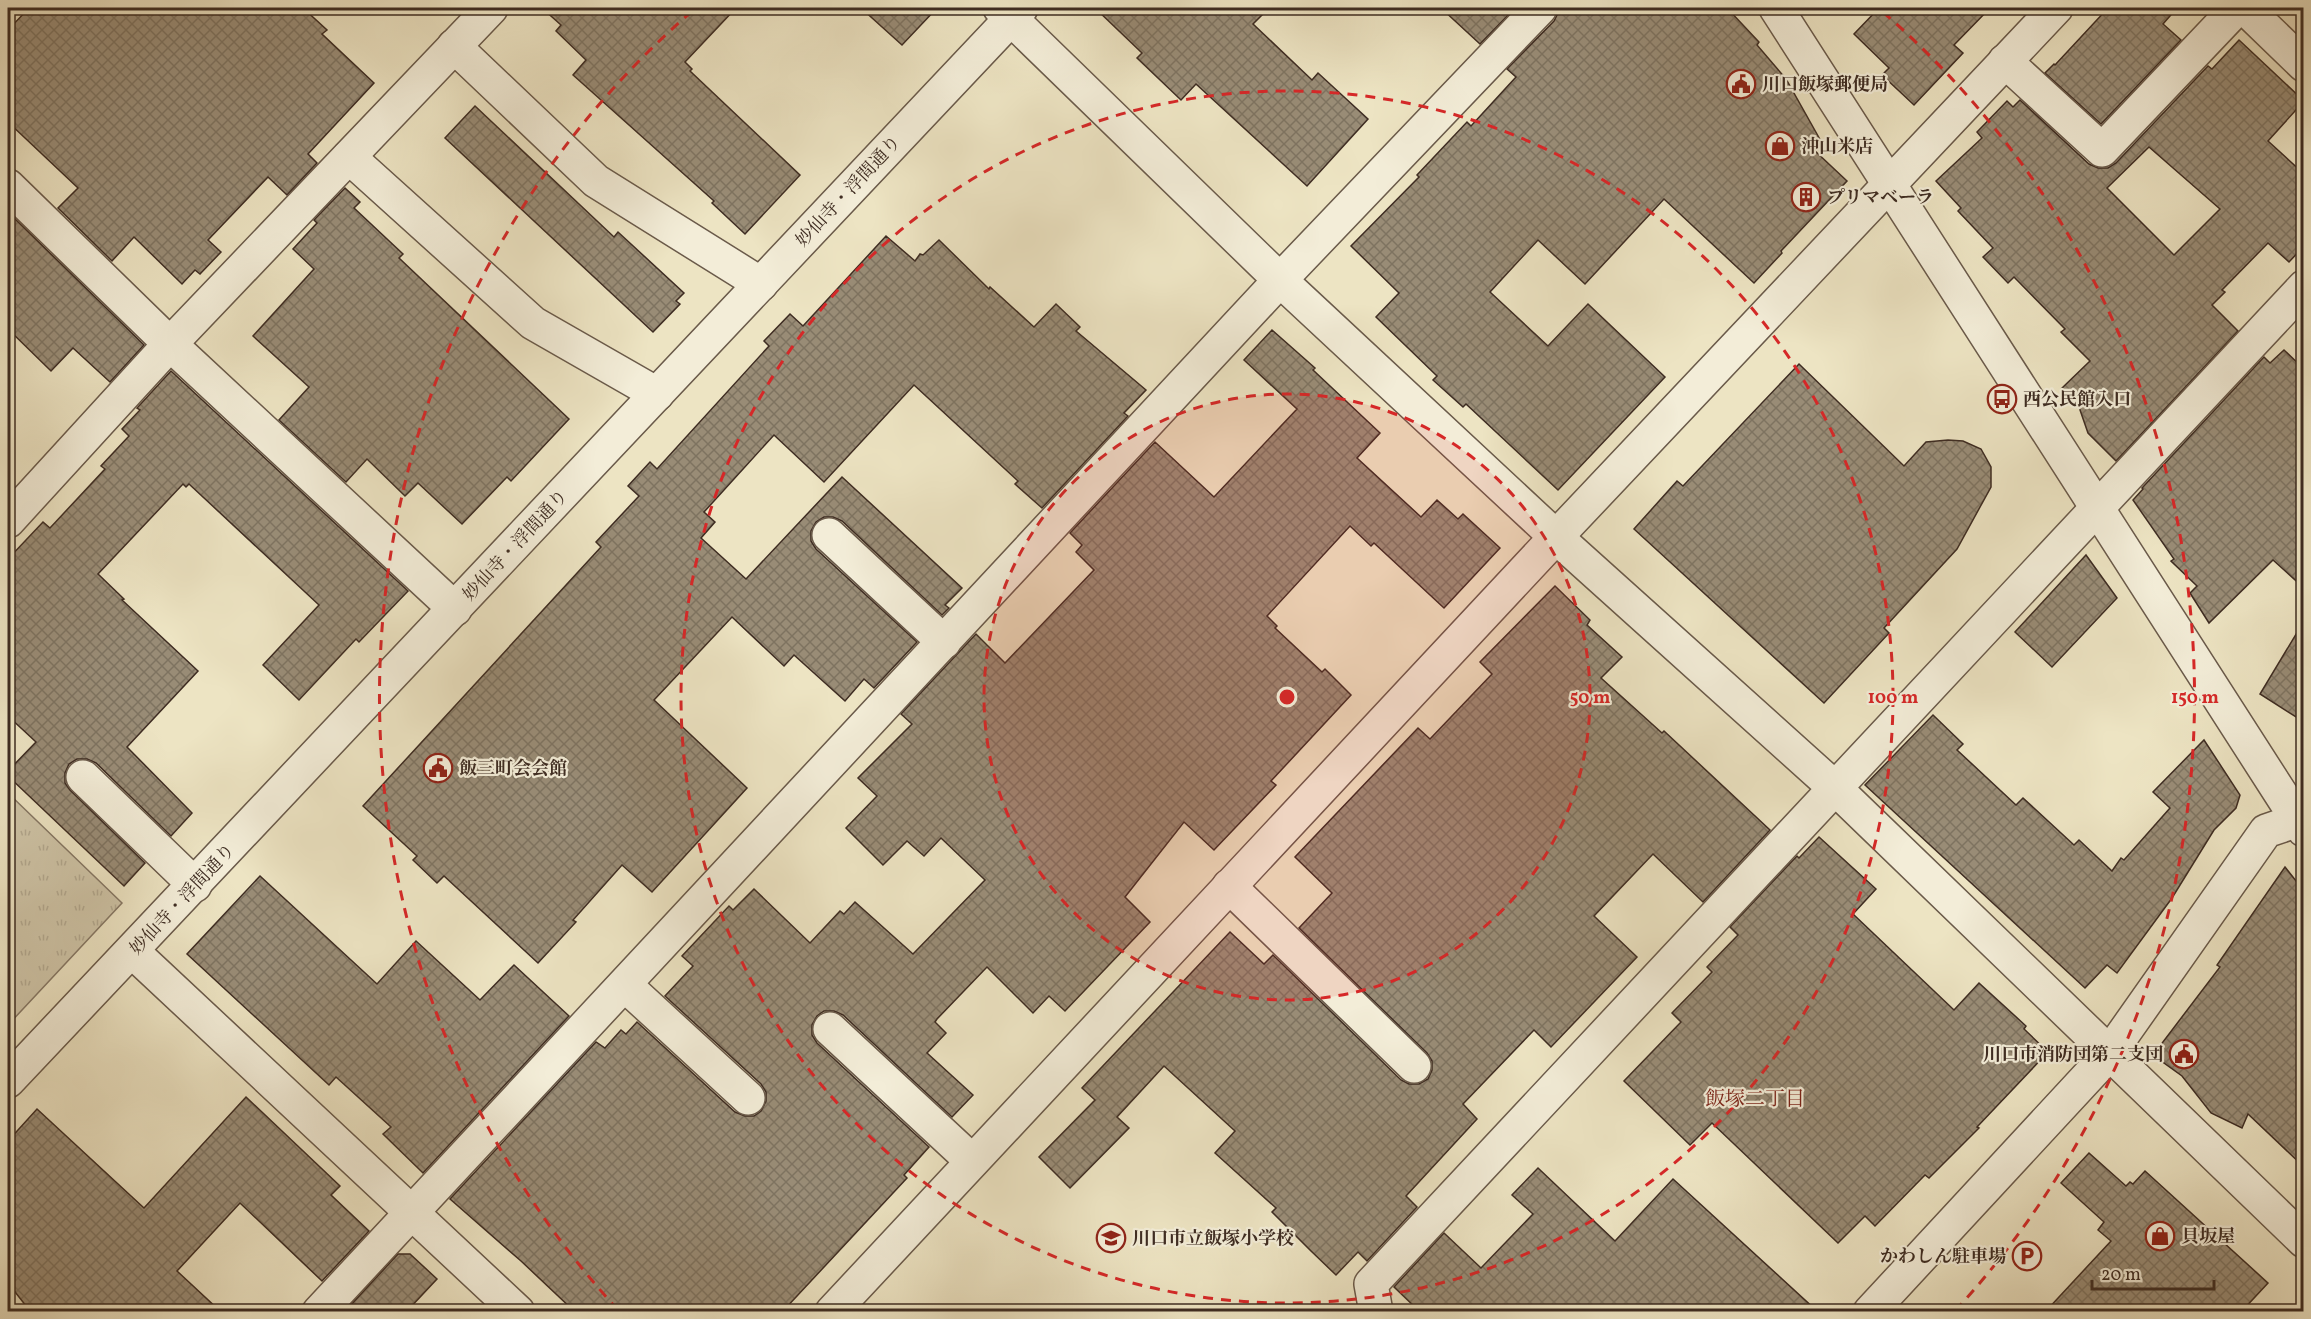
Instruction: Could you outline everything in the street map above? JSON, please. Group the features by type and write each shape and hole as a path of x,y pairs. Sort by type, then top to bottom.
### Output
{"street":[{"path":"8,520 170,344 491,8"},
{"path":"319,1311 413,1213 1280,280 1540,8"},
{"path":"1776,8 2302,823 2266,831 2109,1054 1870,1311"},
{"path":"832,1311 1556,537 2056,8"},
{"path":"2005,61 2102,150 2237,8"},
{"path":"2245,8 2304,65"},
{"path":"1011,11 1280,280 1556,537 1835,788 2304,1241"},
{"name":"妙仙寺・浮間通り","path":"8,1081 761,284 1011,11"},
{"path":"454,46 596,181 761,284"},
{"path":"349,157 533,323 657,394"},
{"path":"8,186 170,344 455,609"},
{"path":"1376,1311 1371,1284 2304,287"},
{"path":"828,535 944,642"},
{"path":"83,777 195,885"},
{"path":"1229,886 1414,1066"},
{"path":"132,951 518,1311"},
{"path":"625,985 748,1098"},
{"path":"830,1029 972,1161"}],"green space":[{"path":"8,793 122,903 8,1025"}],"building":[{"path":"29,8 303,8 327,30 322,34 374,83 308,154 317,163 287,195 268,177 208,240 221,252 200,274 195,270 182,284 134,237 112,261 58,208 78,188 8,122 8,30"},
{"path":"542,8 736,8 685,62 692,69 690,71 800,175 745,234 712,203 714,201 573,75 586,60 556,31 561,25"},
{"path":"861,8 937,8 902,45"},
{"path":"1095,8 1269,8 1253,24 1312,80 1318,73 1368,119 1307,186 1196,84 1181,100 1137,58 1142,53"},
{"path":"1441,8 1515,8 1480,44"},
{"path":"1558,8 1727,8 1759,42 1757,45 1786,79 1822,143 1814,150 1847,181 1754,283 1664,199 1585,284 1538,240 1490,292 1548,346 1588,304 1665,377 1558,490 1466,404 1463,407 1433,380 1437,376 1376,317 1399,293 1351,246 1419,177 1417,175 1467,122 1471,126 1516,77 1507,69 1554,21"},
{"path":"1879,8 1990,8 1954,45 1963,53 1914,105 1882,75 1889,68 1854,34"},
{"path":"2108,8 2177,8 2163,24 2181,40 2101,124 2045,73"},
{"path":"2239,40 2304,101 2268,141 2304,174 2304,246 2289,262 2268,243 2222,290 2225,292 2212,305 2238,331 2116,461 2088,433 2079,407 2061,389 2090,361 2061,332 2065,329 2014,277 2008,283 1983,257 1993,248 1958,211 1961,208 1936,181 1982,138 1977,132 2007,101 2013,107 2020,100 2089,164 2098,168 2108,168 2116,163 2208,66 2212,69","holes":["2149,147 2220,209 2174,255 2107,188"]},
{"path":"475,106 614,237 618,232 684,293 676,301 680,304 653,332 445,138"},
{"path":"345,188 360,202 354,208 403,254 399,258 569,419 511,481 507,477 462,524 418,483 405,496 367,459 346,482 279,420 309,387 253,336 314,269 293,249 317,223 314,220"},
{"path":"8,212 144,345 110,382 73,348 51,371 8,329"},
{"path":"886,236 915,261 920,254 923,255 939,240 989,289 990,287 1034,327 1056,304 1080,327 1076,331 1146,390 1124,413 1128,416 1042,508 1015,484 1018,481 914,385 824,482 774,435 704,512 715,522 701,538 746,579 842,477 962,588 945,605 949,608 942,615 842,521 833,517 824,517 816,522 811,531 811,541 816,549 917,642 874,688 864,679 845,701 794,655 784,666 732,617 654,700 747,788 652,892 622,865 573,920 576,922 538,963 444,876 437,883 413,860 417,856 363,806 601,547 596,542 639,496 628,486 650,462 657,469 769,346 764,341 790,314 803,326"},
{"path":"1272,330 1315,368 1313,370 1380,433 1357,458 1421,517 1437,500 1458,519 1463,514 1500,548 1444,608 1374,543 1371,546 1350,526 1267,616 1277,626 1275,628 1322,672 1325,669 1351,695 1271,781 1276,785 1214,850 1184,822 1125,897 1150,922 1065,1011 1049,996 1033,1013 987,967 937,1019 935,1022 946,1033 927,1053 973,1095 952,1117 843,1015 834,1011 824,1011 817,1016 812,1025 812,1035 817,1043 929,1147 904,1175 907,1178 783,1311 574,1311 450,1199 596,1042 605,1048 621,1030 626,1034 637,1022 735,1112 745,1116 754,1116 761,1111 766,1101 766,1092 761,1084 665,996 693,966 682,956 729,906 733,910 754,889 810,943 840,911 844,914 855,902 913,954 985,880 941,838 924,856 907,841 883,865 846,828 877,796 858,778 912,724 901,714 976,634 1005,663 1094,570 1076,552 1082,545 1070,533 1155,442 1214,497 1297,409 1244,360"},
{"path":"2284,350 2304,369 2304,588 2273,560 2209,623 2190,593 2197,586 2171,561 2174,559 2133,500 2264,357 2270,363"},
{"path":"1799,364 1904,466 1926,442 1948,440 1963,441 1981,449 1991,467 1991,487 1957,549 1884,628 1889,633 1824,703 1634,529 1677,481 1683,486"},
{"path":"171,371 408,591 359,642 356,639 299,700 263,665 319,605 189,484 186,487 183,484 98,574 124,599 122,600 198,671 127,747 192,813 171,836 96,763 87,759 77,759 69,764 65,773 65,783 70,790 145,863 124,886 8,776 8,771 36,742 8,716 8,559 43,522 50,528 105,469 101,466 129,436 122,429 140,410 137,408"},
{"path":"2086,555 2117,598 2052,667 2015,632"},
{"path":"1555,586 1590,620 1587,625 1622,657 1601,678 1662,733 1664,731 1770,830 1703,902 1653,854 1594,916 1637,957 1551,1047 1534,1030 1463,1104 1477,1119 1406,1196 1417,1207 1367,1261 1358,1252 1336,1275 1311,1251 1272,1212 1276,1208 1215,1153 1235,1131 1164,1066 1117,1117 1129,1128 1070,1188 1039,1157 1095,1100 1082,1088 1230,932 1264,964 1273,955 1401,1080 1409,1084 1419,1084 1428,1079 1432,1070 1432,1061 1427,1053 1299,928 1332,893 1295,857 1418,728 1430,739 1492,674 1480,662"},
{"path":"2304,621 2304,722 2260,694"},
{"path":"1933,715 1963,744 1957,750 2016,805 2023,798 2074,845 2079,840 2112,871 2121,858 2124,860 2170,808 2153,792 2204,740 2240,795 2236,808 2214,830 2172,898 2117,973 2107,965 2085,988 1865,785"},
{"path":"1819,837 1876,889 1853,914 1954,1010 1979,983 2026,1026 2024,1029 2048,1052 1977,1127 1979,1128 1929,1178 1925,1175 1875,1226 1865,1216 1838,1243 1712,1123 1690,1145 1624,1081 1681,1022 1672,1013 1712,972 1707,967 1738,935 1730,927 1797,856 1799,858"},
{"path":"2285,867 2304,891 2304,1167 2248,1114 2242,1128 2211,1113 2182,1076 2153,1055 2220,967 2217,965"},
{"path":"260,876 377,984 416,941 480,1000 514,965 569,1016 423,1173 383,1134 391,1127 336,1077 329,1085 187,954"},
{"path":"246,1097 340,1186 331,1195 369,1231 322,1281 240,1203 177,1271 220,1311 30,1311 8,1283 8,1141 37,1109 144,1208"},
{"name":"貝坂屋","path":"2089,1153 2126,1186 2130,1182 2133,1184 2145,1171 2268,1283 2242,1311 2046,1311 2111,1241 2098,1230 2104,1222 2061,1183"},
{"path":"1538,1168 1615,1241 1673,1179 1817,1311 1419,1311 1394,1287 1444,1233 1481,1268 1533,1214 1512,1195"},
{"path":"398,1254 410,1254 437,1279 407,1311 354,1311 349,1307"}],"place":[{"name":"川口飯塚郵便局","path":"1741,84"},
{"name":"沖山米店","path":"1780,146"},
{"name":"プリマベーラ","path":"1806,197"},
{"name":"西公民館入口","path":"2002,399"},
{"name":"飯三町会会館","path":"438,768"},
{"name":"川口市消防団第二支団","path":"2184,1054"},
{"name":"貝坂屋","path":"2160,1236"},
{"name":"川口市立飯塚小学校","path":"1111,1238"},
{"name":"かわしん駐車場","path":"2027,1256"}],"district":[{"name":"飯塚二丁目","path":"1755,1098"}]}
